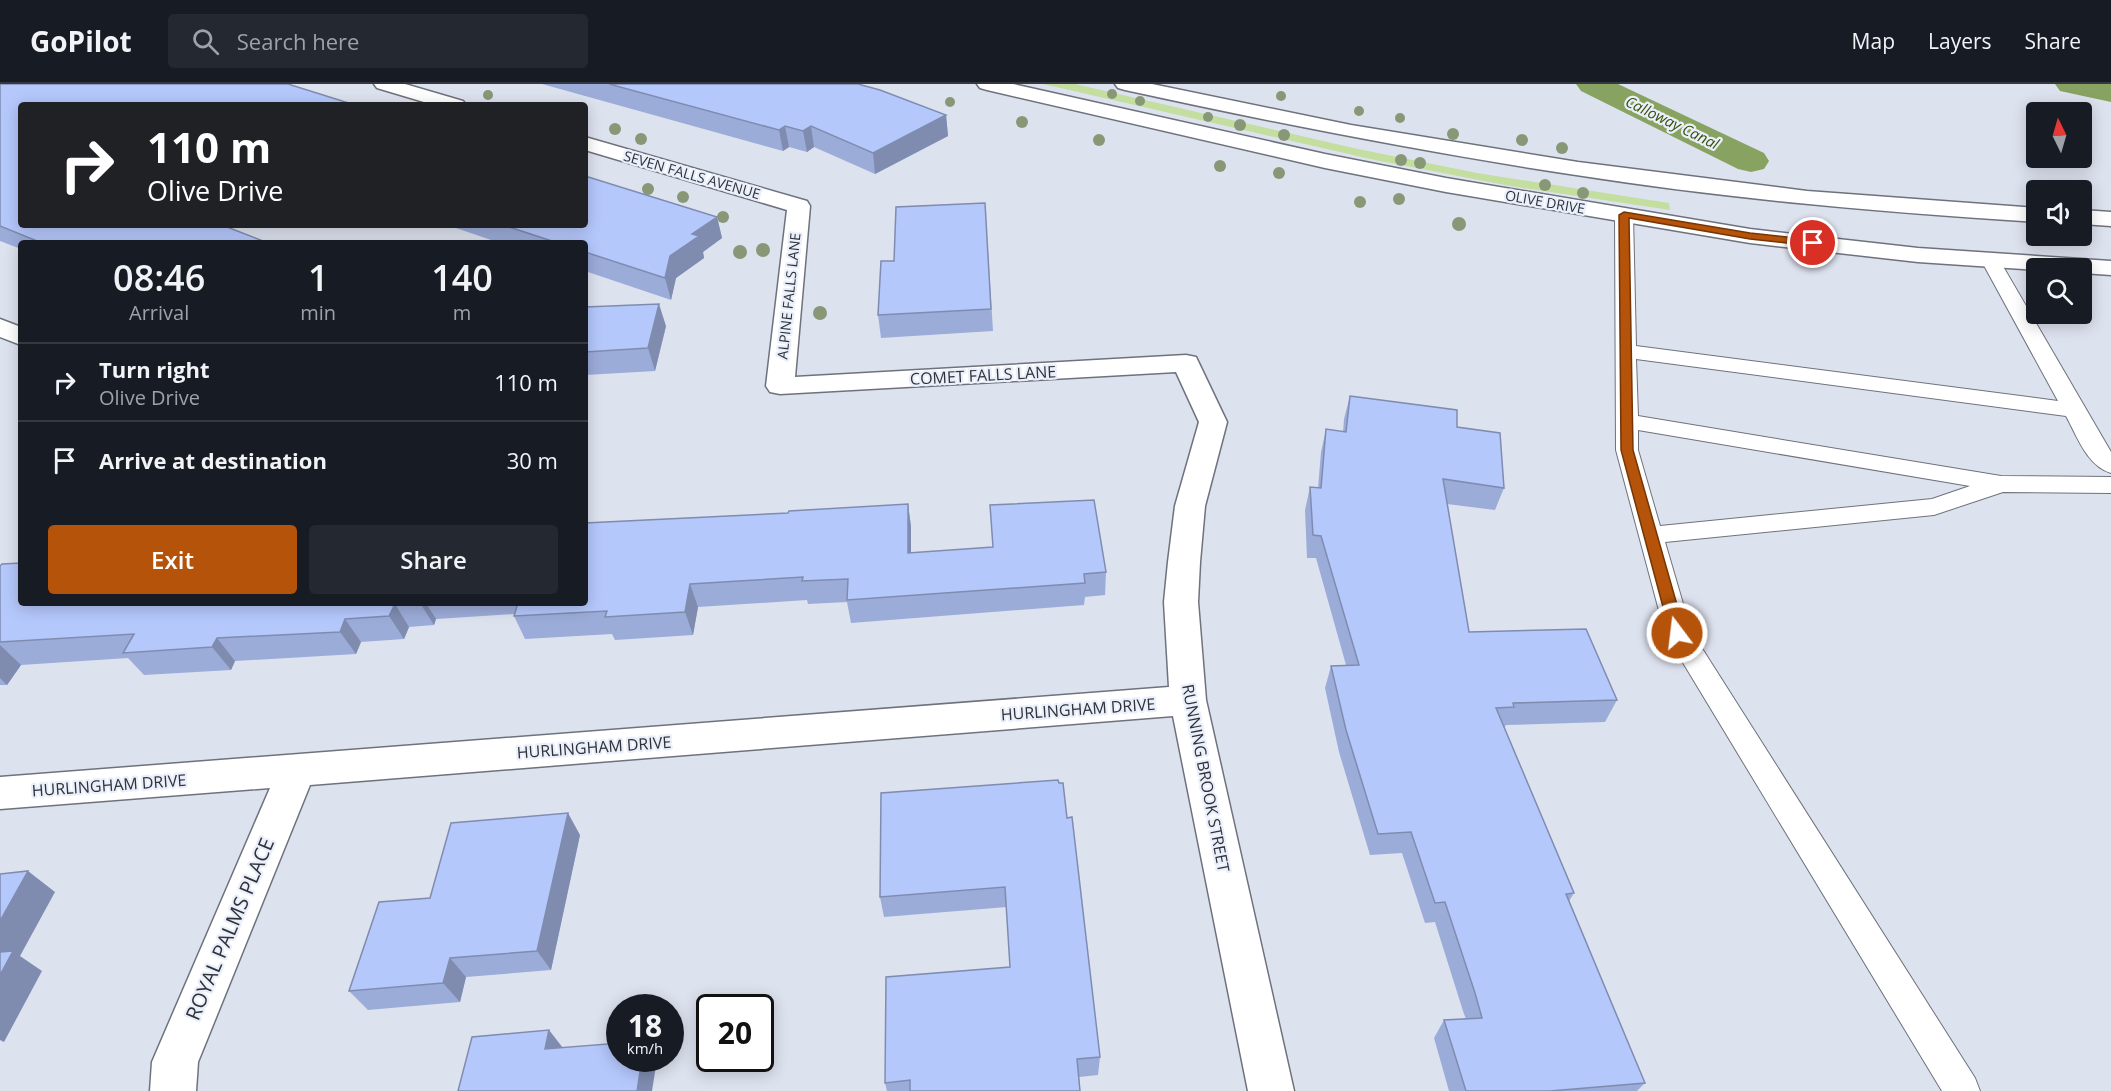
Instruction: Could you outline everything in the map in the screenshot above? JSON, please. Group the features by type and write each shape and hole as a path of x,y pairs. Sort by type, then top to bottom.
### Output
{"street":[{"path":"384,84 446,102"},
{"name":"OLIVE DRIVE","path":"987,84 1336,164 1446,185 1750,236 1918,255 2111,268"},
{"path":"1125,84 1306,124 1421,146 1576,170 1858,203 2026,214"},
{"name":"SEVEN FALLS AVENUE","path":"588,144 799,206"},
{"name":"ALPINE FALLS LANE","path":"780,386 799,206"},
{"path":"2092,218 2111,219"},
{"path":"1990,260 2003,251 2019,248 2065,245 2111,246"},
{"path":"0,327 18,336"},
{"name":"COMET FALLS LANE","path":"780,386 1186,363"},
{"name":"RUNNING BROOK STREET","path":"1186,363 1213,422 1190,506 1184,562 1181,602 1188,700 1271,1091"},
{"name":"HURLINGHAM DRIVE","path":"0,793 1188,700"},
{"name":"ROYAL PALMS PLACE","path":"173,1091 175,1062 297,770"}],"lane":[{"path":"1624,215 1627,450 1677,633 1962,1091"},
{"path":"1990,260 2098,453 2111,465"},
{"path":"1625,351 2074,410"},
{"path":"1627,421 2001,484 2111,485"},
{"path":"1650,535 1934,507 2001,484"}],"green space":[{"path":"1043,84 1075,84 1358,149 1477,173 1669,203 1670,210 1510,186 1375,160"}],"building":[{"path":"0,84 288,84 345,102 18,102 18,228 230,228 260,240 35,240 0,226"},
{"path":"609,84 858,84 946,115 873,153 811,126 803,131 785,126 779,130"},
{"path":"588,177 717,217 692,234 699,236 670,256 665,278 588,253 588,240 549,240 512,228 588,228"},
{"path":"985,203 991,309 878,315 881,261 894,261 896,207"},
{"path":"659,304 648,348 588,352 588,307"},
{"path":"1350,396 1457,410 1457,427 1500,433 1504,488 1443,479 1469,632 1586,629 1617,700 1513,703 1514,707 1496,708 1574,893 1566,894 1645,1083 1550,1091 1466,1091 1444,1020 1482,1018 1475,993 1445,902 1435,903 1411,832 1378,834 1346,730 1331,666 1359,665 1321,536 1313,535 1310,487 1321,488 1326,429 1346,432"},
{"path":"1094,500 1106,572 1084,574 1085,583 847,600 848,579 802,581 803,577 690,584 685,612 605,617 607,611 514,616 517,606 588,606 588,523 788,513 789,511 908,504 908,553 993,547 990,505"},
{"path":"18,563 18,606 394,606 389,616 345,619 340,632 217,638 212,647 123,653 134,634 0,642 0,566"},
{"path":"1058,780 1059,783 1063,783 1067,818 1072,817 1100,1057 1077,1059 1080,1091 910,1091 910,1080 885,1083 886,977 1010,967 1005,887 880,897 881,793"},
{"path":"568,813 537,951 450,958 443,983 349,991 379,902 430,898 451,823"},
{"path":"28,871 0,921 0,874"},
{"path":"13,951 0,975 0,952"},
{"path":"549,1030 545,1049 606,1044 606,1072 640,1072 637,1091 458,1091 472,1037"}],"waterway":[{"name":"Calloway Canal","path":"1592,84 1751,161"},
{"path":"2071,84 2111,92"}],"route":[{"path":"1677,633 1627,450 1624,215 1750,236 1813,243"}]}
